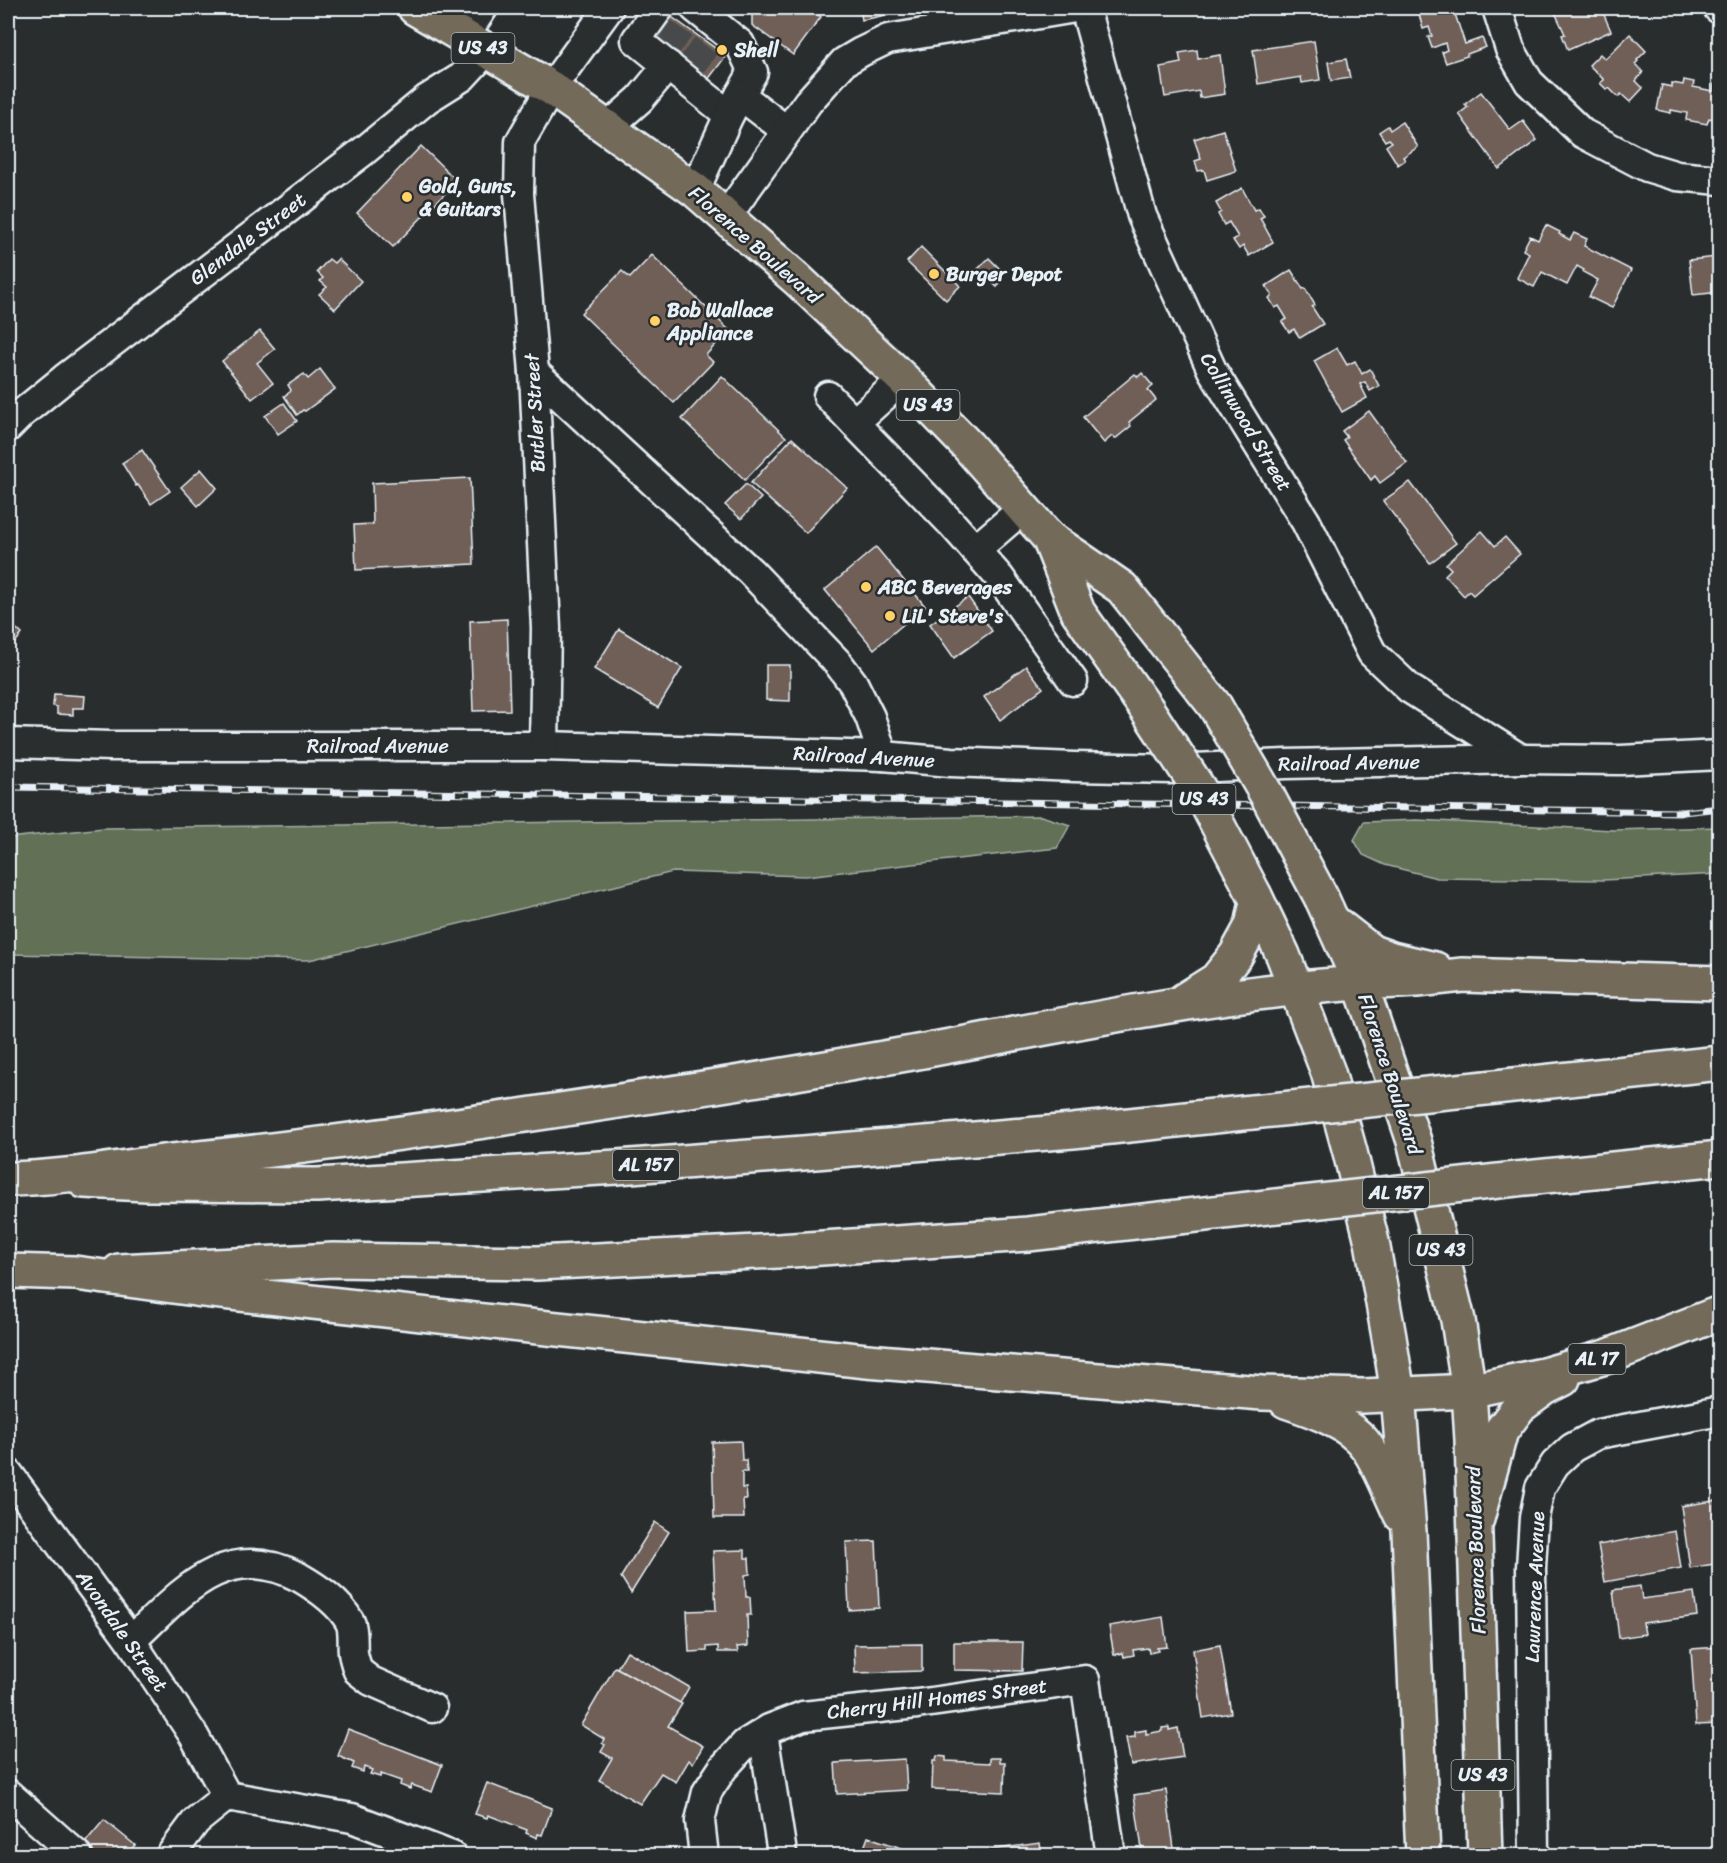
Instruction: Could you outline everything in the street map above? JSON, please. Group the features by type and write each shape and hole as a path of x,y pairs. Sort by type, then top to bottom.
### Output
{"main road":[{"name":"Florence Boulevard","path":"415,8 552,88 695,190 798,280 903,379 968,446 1048,538 1122,588 1215,706 1268,797 1327,909 1360,983 1414,1141 1458,1320 1469,1391 1485,1856"},
{"name":"Florence Boulevard","path":"1048,538 1078,612 1146,708 1199,789 1283,955 1328,1072 1372,1242 1398,1394 1409,1531 1423,1856"},
{"path":"1179,1003 1216,980 1236,955 1252,926 1256,899"},
{"path":"1327,909 1372,952 1414,965 1463,975"},
{"path":"22,1179 146,1163 261,1152 636,1099 909,1053 1179,1003 1296,987 1463,975 1719,983"},
{"name":"AL 157","path":"22,1179 146,1184 317,1185 617,1167 1073,1131 1719,1063"},
{"name":"AL 157","path":"8,1271 75,1273 333,1260 537,1263 778,1251 1028,1234 1719,1158"},
{"path":"75,1273 218,1292 867,1361 1262,1393 1398,1394"},
{"name":"AL 17","path":"1398,1394 1469,1391 1547,1374 1609,1356 1719,1313"},
{"path":"1474,1526 1501,1431 1519,1407 1545,1388 1609,1356"},
{"path":"1262,1393 1320,1413 1352,1432 1367,1446 1409,1531"}],"street":[{"name":"Glendale Street","path":"8,427 56,386 365,150 427,99 462,77 476,43 483,8"},
{"name":"Butler Street","path":"544,746 546,628 534,372 519,194 520,142 552,88 609,8"},
{"path":"726,217 808,102 844,62 888,39 1075,8"},
{"name":"Collinwood Street","path":"1085,8 1142,216 1212,370 1306,522 1372,653 1410,689 1521,759"},
{"path":"1497,8 1510,49 1529,82 1582,133 1647,167 1677,176 1719,180"},
{"path":"648,12 636,40 735,105 787,131"},
{"path":"691,14 714,35 740,44 753,72 695,190"},
{"path":"607,128 640,99 673,63"},
{"path":"534,372 751,572 838,663 853,683 870,717 883,756"},
{"path":"854,423 903,379"},
{"path":"828,396 1000,578 1072,681"},
{"path":"975,550 1023,508"},
{"name":"Railroad Avenue","path":"8,743 181,746 544,746 883,756 996,764 1171,769 1521,759 1621,760 1719,755"},
{"name":"Lawrence Avenue","path":"1534,1856 1531,1567 1534,1518 1540,1488 1554,1464 1572,1448 1598,1434 1719,1411"},
{"name":"Avondale Street","path":"8,1473 131,1641 194,1736 227,1796"},
{"path":"131,1641 181,1593 212,1572 247,1563 280,1568 313,1585 337,1604 351,1624 358,1671 371,1681 432,1708"},
{"name":"Cherry Hill Homes Street","path":"704,1856 700,1821 707,1792 723,1768 746,1744 762,1733 803,1716 917,1704 1085,1680 1111,1856"},
{"path":"762,1733 782,1853 780,1856"},
{"path":"8,1794 78,1856"},
{"path":"170,1856 196,1821 227,1796 352,1818 452,1856"}],"green space":[{"path":"1041,816 1070,825 1057,848 806,876 673,872 309,960 8,954 8,838 104,828"},
{"path":"1417,820 1613,830 1719,827 1719,874 1603,880 1437,878 1385,865 1363,855 1354,840 1364,822"}],"building":[{"path":"752,8 808,8 821,17 793,55 752,25"},
{"path":"860,8 918,8 862,20"},
{"path":"1437,8 1453,8 1465,44 1482,38 1486,47 1446,63 1442,52 1447,50 1445,43 1432,48 1428,37 1432,36 1429,27 1423,29 1419,14"},
{"path":"1553,8 1601,8 1611,31 1568,50 1562,35 1565,34"},
{"path":"662,10 726,56 707,81 643,35"},
{"path":"1630,34 1646,51 1635,64 1643,72 1636,81 1643,88 1630,102 1621,94 1618,97 1609,88 1607,90 1600,83 1604,80 1589,65 1600,54 1605,59"},
{"path":"1314,41 1320,80 1302,83 1301,77 1258,84 1253,50"},
{"path":"1197,50 1198,59 1220,55 1225,94 1200,98 1199,91 1165,97 1160,67 1181,63 1179,53"},
{"path":"1346,59 1350,78 1331,81 1328,62"},
{"path":"1684,80 1694,82 1693,87 1713,91 1714,84 1720,85 1720,120 1709,118 1707,124 1686,120 1687,113 1657,110 1662,85 1672,87 1672,83 1683,85"},
{"path":"1481,92 1510,130 1523,121 1537,140 1499,169 1459,114 1468,107 1465,104"},
{"path":"1402,122 1418,147 1403,157 1405,160 1398,165 1386,146 1392,142 1389,139 1385,141 1379,132 1388,126 1390,130"},
{"path":"1223,130 1236,171 1207,180 1204,170 1198,171 1195,161 1201,159 1194,139"},
{"name":"Gold, Guns, & Guitars","path":"421,146 457,181 393,247 357,213"},
{"path":"1242,188 1254,210 1259,208 1264,216 1260,218 1273,242 1249,256 1243,246 1239,249 1233,240 1238,237 1229,222 1224,225 1218,214 1221,212 1216,203"},
{"path":"1546,225 1570,240 1574,233 1587,239 1584,246 1631,270 1612,308 1589,297 1598,280 1577,266 1567,285 1542,272 1534,287 1517,278 1529,253 1523,250 1530,236 1538,240"},
{"name":"Burger Depot","path":"921,247 960,286 946,300 907,262"},
{"name":"Bob Wallace Appliance","path":"652,255 729,330 706,355 713,362 674,403 581,313 622,271 630,278"},
{"path":"1717,257 1717,261 1720,260 1720,292 1693,295 1689,260"},
{"path":"989,258 1001,270 996,275 1002,280 997,287 978,269"},
{"path":"329,259 334,263 338,259 361,281 335,309 319,294 327,287 320,281 323,278 317,272"},
{"path":"1291,270 1303,289 1305,288 1315,305 1312,307 1323,324 1300,338 1294,329 1289,332 1282,322 1287,319 1279,306 1275,308 1269,298 1272,295 1266,286"},
{"path":"260,331 275,349 257,363 273,383 252,399 222,361"},
{"path":"1337,348 1347,365 1355,361 1362,374 1370,369 1379,386 1370,391 1365,382 1360,384 1367,398 1342,412 1314,361"},
{"path":"320,369 335,389 297,415 284,396 291,390 288,385 304,374 308,379"},
{"path":"1142,373 1153,386 1148,390 1156,400 1129,422 1131,426 1115,439 1112,436 1104,443 1083,417 1135,374 1138,377"},
{"path":"722,376 786,437 745,480 682,419"},
{"path":"284,403 297,421 278,434 265,416"},
{"path":"1369,411 1407,463 1380,483 1375,476 1371,480 1343,440 1347,437 1342,431"},
{"path":"792,438 847,488 806,533 751,483"},
{"path":"142,450 170,491 151,504 138,485 136,486 122,463"},
{"path":"201,469 217,488 198,506 181,487"},
{"path":"470,478 474,564 356,570 354,525 373,524 372,483"},
{"path":"1410,482 1456,543 1430,563 1383,501"},
{"path":"746,484 761,498 741,519 725,505"},
{"path":"1482,531 1495,546 1505,537 1520,554 1473,595 1469,591 1464,596 1445,575 1451,569 1446,564"},
{"path":"876,547 925,606 874,649 825,590"},
{"path":"968,597 992,631 954,658 930,624"},
{"path":"507,619 510,710 473,711 470,621"},
{"path":"8,621 22,634 8,651"},
{"path":"619,629 682,668 658,708 594,669"},
{"path":"766,665 790,665 790,701 766,700"},
{"path":"1026,666 1043,688 1000,720 984,697"},
{"path":"54,694 85,696 84,708 73,708 73,715 57,714 57,707 53,706"},
{"path":"741,1441 742,1460 746,1460 747,1472 742,1472 742,1488 746,1488 747,1499 743,1499 744,1518 714,1518 712,1442"},
{"path":"1720,1500 1720,1563 1690,1568 1681,1506"},
{"path":"655,1522 669,1532 631,1593 621,1577"},
{"path":"1675,1531 1681,1568 1605,1582 1598,1545"},
{"path":"876,1541 879,1608 849,1610 846,1542"},
{"path":"745,1550 745,1558 749,1558 750,1574 745,1575 746,1597 750,1597 751,1615 747,1615 748,1646 737,1647 738,1652 718,1652 718,1646 707,1647 707,1651 689,1652 687,1611 716,1610 713,1551"},
{"path":"1640,1586 1642,1599 1694,1592 1697,1616 1643,1623 1645,1634 1619,1638 1613,1590"},
{"path":"1163,1617 1167,1647 1157,1648 1158,1651 1149,1653 1148,1648 1133,1650 1134,1655 1124,1657 1123,1653 1114,1655 1109,1626"},
{"path":"954,1642 1023,1642 1022,1671 954,1670"},
{"path":"922,1644 922,1671 855,1673 854,1645"},
{"path":"1220,1645 1231,1713 1203,1718 1193,1650"},
{"path":"1720,1647 1720,1724 1696,1725 1691,1649"},
{"path":"627,1651 689,1687 680,1703 617,1668"},
{"path":"615,1667 682,1704 668,1726 703,1746 693,1763 689,1760 676,1782 661,1773 640,1804 599,1780 612,1758 601,1752 605,1745 602,1743 604,1739 581,1725"},
{"path":"1169,1727 1169,1730 1178,1728 1183,1757 1131,1765 1126,1738 1135,1737 1135,1732 1146,1730 1146,1734"},
{"path":"348,1729 442,1765 432,1792 412,1785 410,1789 400,1785 401,1781 381,1774 380,1777 370,1774 372,1770 364,1767 363,1772 352,1768 354,1763 338,1756"},
{"path":"937,1756 946,1757 946,1761 990,1763 990,1758 1000,1758 1000,1762 1005,1762 1004,1792 932,1789 933,1761 936,1761"},
{"path":"905,1759 907,1790 837,1794 835,1763"},
{"path":"487,1783 552,1808 542,1835 538,1834 537,1838 526,1833 527,1830 488,1815 487,1818 475,1814"},
{"path":"1166,1790 1175,1856 1143,1856 1134,1795"},
{"path":"104,1820 135,1845 129,1852 134,1856 96,1856 83,1845"},
{"path":"868,1837 926,1856 861,1856"},
{"path":"1040,1843 1042,1856 969,1856 968,1853"}],"tunnel":[{"path":"664,50 683,25"},
{"path":"689,68 708,43"}],"railway":[{"path":"8,787 1683,812 1720,808"}],"place":[{"name":"Shell","path":"722,50"},
{"name":"Gold, Guns, & Guitars","path":"407,197"},
{"name":"Burger Depot","path":"934,274"},
{"name":"Bob Wallace Appliance","path":"655,321"},
{"name":"ABC Beverages","path":"866,587"},
{"name":"LiL' Steve's","path":"890,616"}]}
